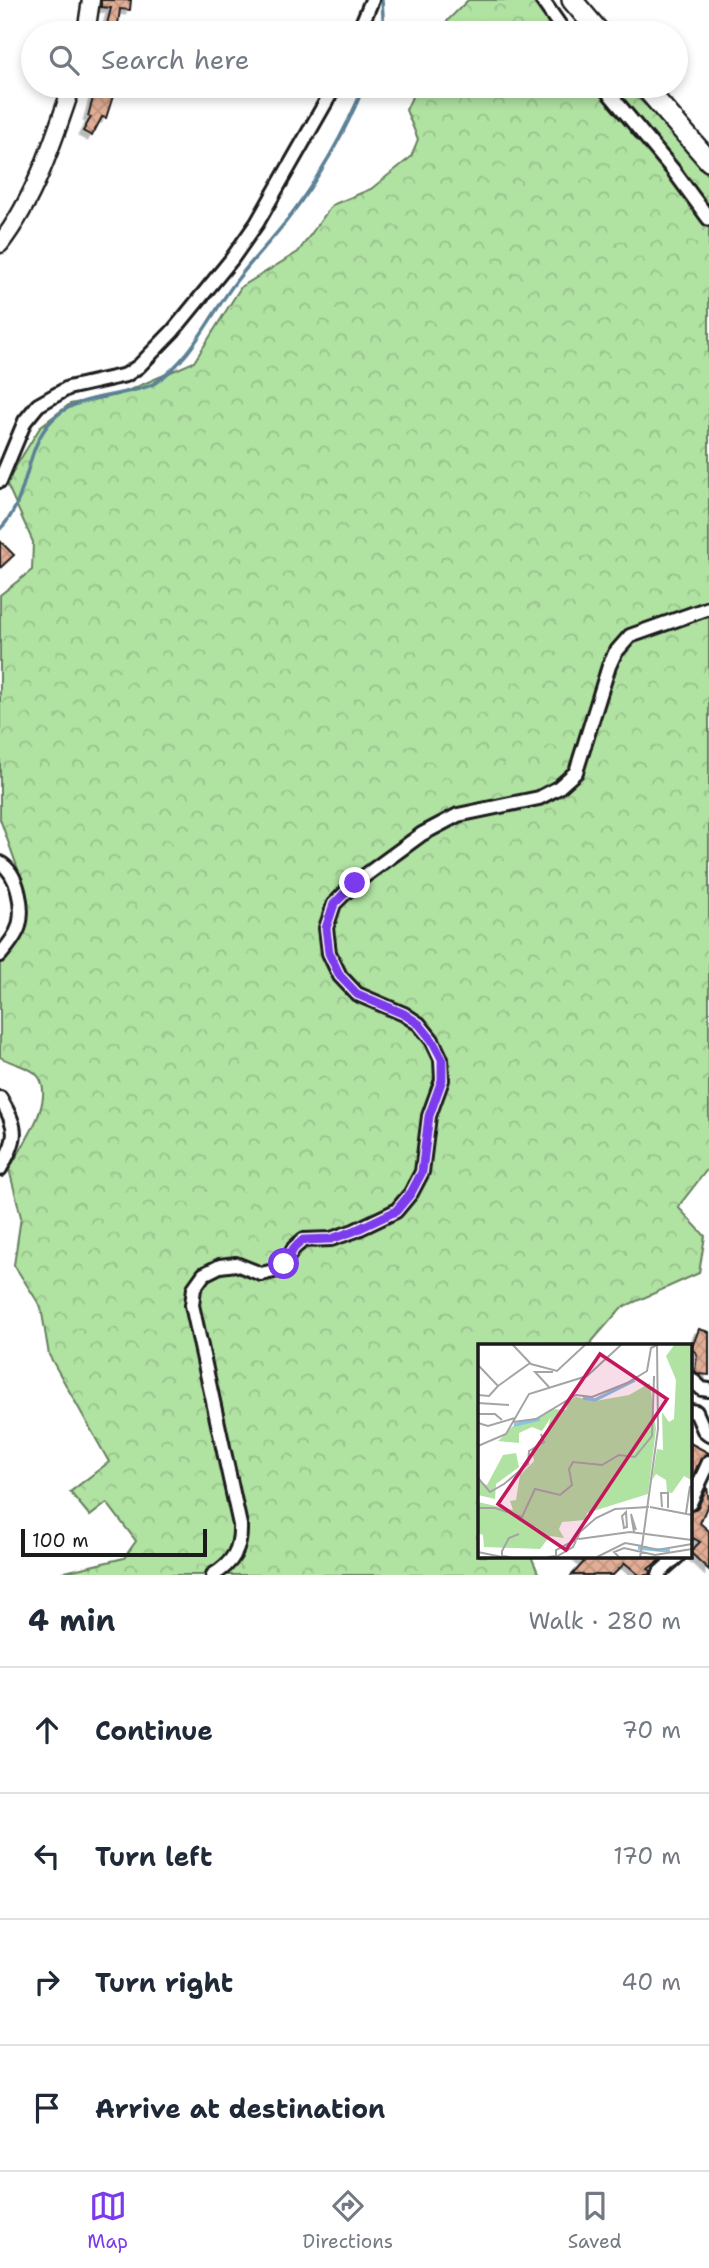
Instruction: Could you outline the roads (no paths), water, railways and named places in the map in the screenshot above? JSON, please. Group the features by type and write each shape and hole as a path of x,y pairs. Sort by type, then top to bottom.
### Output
{"main road":[{"path":"572,0 590,21"},
{"path":"654,98 709,161"}],"street":[{"path":"88,21 91,0"},
{"path":"363,21 372,0"},
{"path":"541,0 556,21"},
{"path":"0,244 18,222 67,98"},
{"path":"0,481 25,421 38,405 68,387 126,375 139,366 173,331 246,240 328,98"},
{"path":"613,98 673,170 709,219"},
{"path":"213,1575 225,1568 236,1555 240,1525 192,1305 194,1288 204,1274 220,1266 236,1264 261,1274 274,1271 284,1264 303,1240 331,1239 396,1211 411,1193 422,1172 429,1116 442,1080 442,1059 419,1024 404,1014 357,994 340,976 329,953 326,928 334,904 355,883 422,834 458,815 540,798 558,788 576,772 615,653 630,636 638,632 709,608"},
{"path":"0,863 5,865 13,878 22,905 19,928 0,955"},
{"path":"0,1098 14,1121 14,1143 0,1169"},
{"path":"692,1380 702,1389 709,1390"},
{"path":"692,1411 696,1412 704,1430 709,1434"},
{"path":"692,1499 709,1462"},
{"path":"659,1575 676,1558"}],"waterway":[{"path":"382,0 383,21"},
{"path":"0,529 17,504 36,446 52,420 80,403 153,384 191,349 237,280 282,227 310,188 340,138 359,98"}]}
